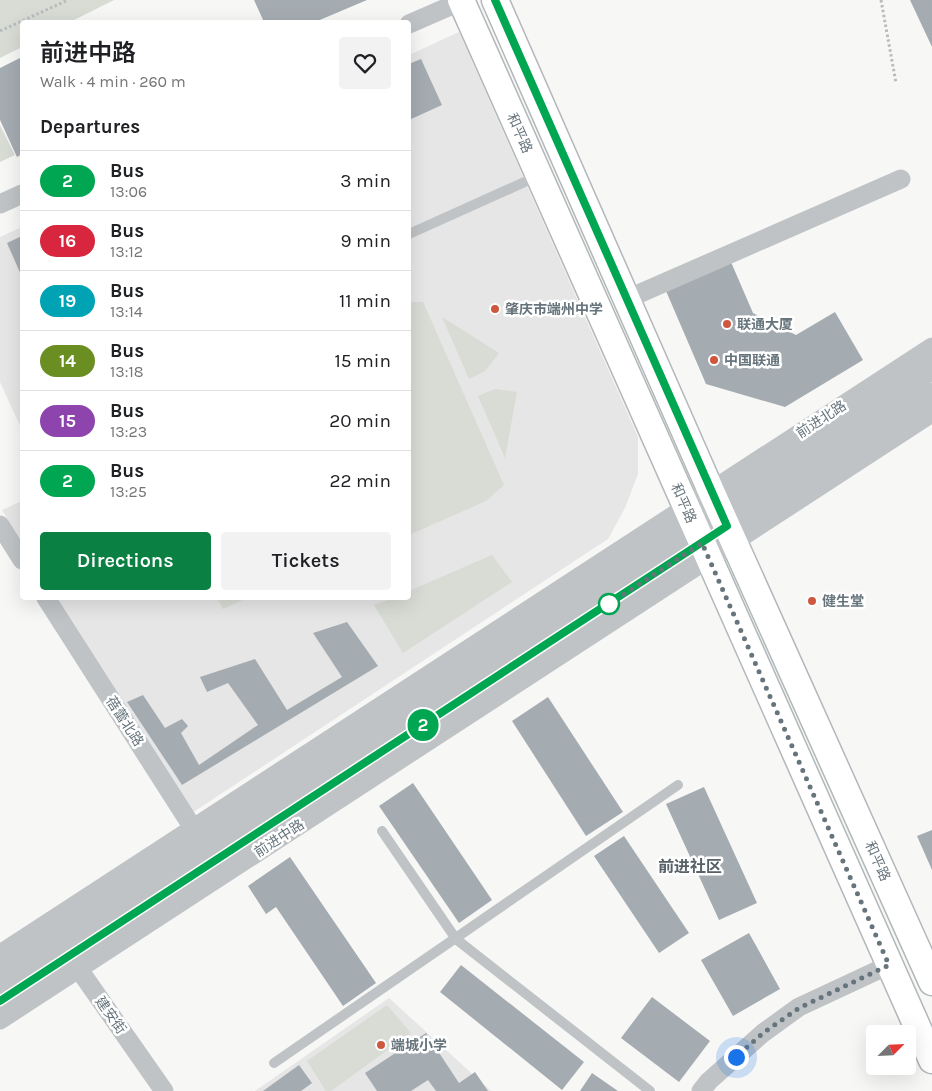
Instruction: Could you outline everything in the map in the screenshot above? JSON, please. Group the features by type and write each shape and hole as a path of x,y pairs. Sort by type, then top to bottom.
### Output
{"main road":[{"name":"和平路","path":"462,0 932,1060"},
{"name":"和平路","path":"495,0 723,517 932,982"}],"street":[{"path":"411,23 462,0"},
{"path":"627,299 901,179"},
{"path":"0,204 20,195"},
{"name":"前进北路","path":"723,517 932,347"},
{"name":"前进北路","path":"723,517 932,368"},
{"path":"0,954 723,517 932,395"},
{"path":"723,517 932,413"},
{"name":"前进中路","path":"0,1001 723,517"},
{"path":"0,525 20,557"},
{"name":"蓓蕾北路","path":"47,600 198,836"},
{"path":"0,977 69,954 198,836"},
{"name":"前进中路","path":"0,1020 69,954"},
{"name":"建安街","path":"69,954 164,1091"},
{"path":"701,1091 709,1081 763,1033 799,1008 889,965"}],"lane":[{"path":"411,233 539,176"},
{"path":"274,1063 678,786"},
{"path":"382,831 456,939 650,1091"}],"path":[{"path":"24,20 68,0"},
{"path":"881,0 896,83"},
{"path":"0,31 20,22"}],"shaded area":[{"path":"0,0 114,0 74,20 20,20 20,48 0,58"},
{"name":"肇庆市端州中学","path":"459,32 638,437 638,474 625,508 608,539 192,813 57,600 411,600 411,54"},
{"path":"0,125 15,155 0,162"},
{"path":"20,228 20,426 0,382 0,237"},
{"path":"411,302 423,302 504,485 486,501 411,534"},
{"path":"442,317 499,353 485,371 469,379"},
{"path":"495,389 517,392 505,458 478,396"},
{"path":"20,502 20,540 2,510"},
{"path":"492,555 512,582 403,653 374,605 388,600 411,600 411,590"},
{"path":"218,600 243,600 223,609"},
{"name":"端城小学","path":"389,998 491,1091 255,1091"},
{"path":"387,1005 411,1033 331,1091 326,1091 307,1061"}],"building":[{"path":"254,0 367,0 320,20 263,20"},
{"path":"910,0 932,0 932,47"},
{"path":"20,58 20,155 17,157 0,120 0,68"},
{"path":"421,59 442,105 411,119 411,63"},
{"path":"20,237 20,272 7,243"},
{"name":"联通大厦","path":"731,262 753,313 796,335 835,312 863,360 785,407 706,384 666,291"},
{"path":"347,622 378,666 182,785 127,702 143,695 165,728 182,719 188,726 181,733 199,765 258,725 228,683 207,692 200,677 255,659 287,710 342,677 313,633"},
{"path":"548,697 623,812 586,836 512,721"},
{"path":"413,783 492,900 459,923 379,806"},
{"path":"704,787 757,903 719,920 666,804"},
{"path":"932,830 932,870 917,836"},
{"path":"624,836 689,933 659,953 594,856"},
{"path":"290,857 376,983 343,1006 276,907 266,914 248,886"},
{"path":"749,933 780,989 733,1016 701,960"},
{"path":"461,965 584,1062 562,1090 440,992"},
{"path":"652,997 710,1041 679,1082 621,1038"},
{"path":"426,1033 459,1083 475,1072 488,1091 436,1091 428,1080 411,1091 377,1091 365,1073"},
{"path":"299,1065 312,1083 301,1091 263,1091"},
{"path":"592,1073 618,1091 580,1091"}],"bus line":[{"name":"2","path":"0,1001 727,526 495,0"}],"place":[{"name":"肇庆市端州中学","path":"495,309"},
{"name":"联通大厦","path":"727,324"},
{"name":"中国联通","path":"714,360"},
{"name":"健生堂","path":"812,601"},
{"name":"端城小学","path":"381,1045"}],"district":[{"name":"前进社区","path":"690,866"}],"route":[{"path":"609,604 702,543 889,965 799,1008 763,1033 736,1057"}]}
